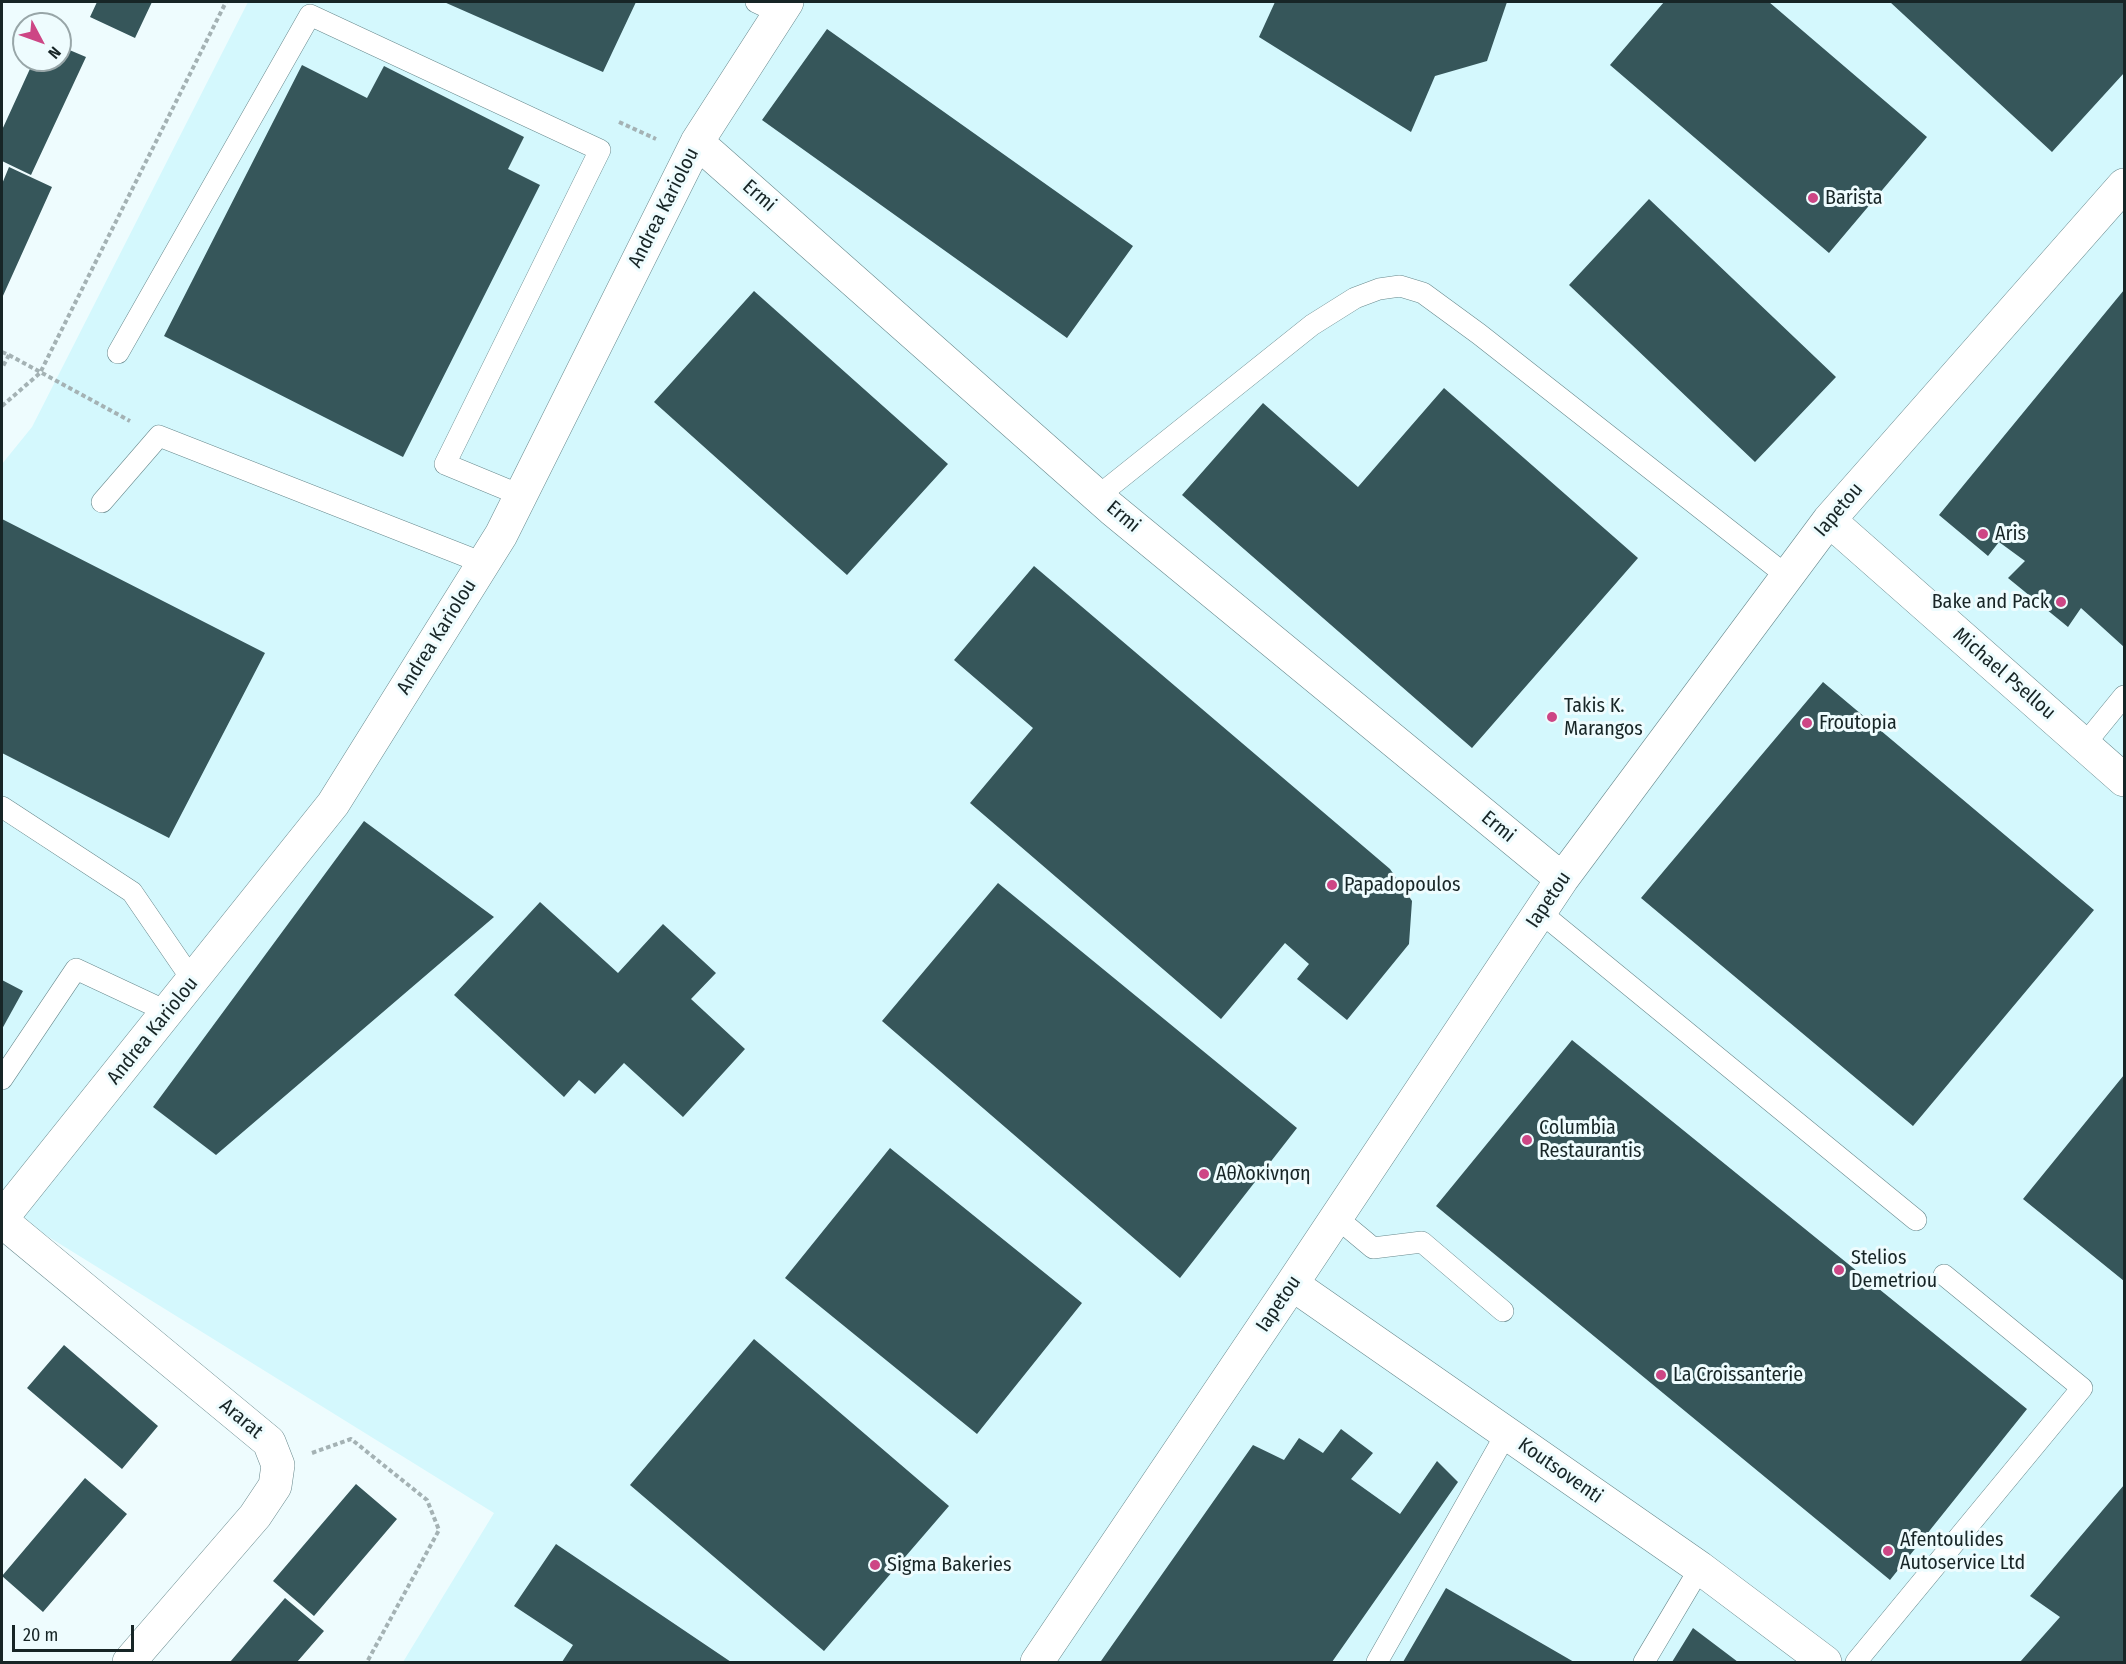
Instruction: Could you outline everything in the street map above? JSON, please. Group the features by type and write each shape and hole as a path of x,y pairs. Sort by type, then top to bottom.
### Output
{"street":[{"name":"Andrea Kariolou","path":"2,1220 333,804 501,535 697,142 774,5"},
{"name":"Ermi","path":"697,142 1098,496 1562,879"},
{"name":"Iapetou","path":"1037,1662 1337,1218 1562,879 1829,520 2124,185"},
{"name":"Michael Psellou","path":"1829,520 2124,780"},
{"name":"Ararat","path":"2,1220 269,1442 278,1466"},
{"name":"Koutsoventi","path":"1292,1284 1700,1568 1825,1662"},
{"path":"129,1662 255,1516 275,1486 278,1466"}],"lane":[{"path":"118,353 310,15 600,150 445,464 520,495"},
{"path":"1098,496 1312,326 1355,298 1379,289 1400,286 1423,293 1479,334 1787,576"},
{"path":"102,502 159,436 483,563"},
{"path":"2084,745 2124,696"},
{"path":"2,807 132,892 193,981"},
{"path":"1540,912 1916,1220"},
{"path":"2,1079 76,969 168,1012"},
{"path":"1337,1218 1373,1248 1422,1242 1503,1311"},
{"path":"1856,1662 2082,1388 1944,1275"},
{"path":"1377,1662 1506,1434"},
{"path":"1644,1662 1700,1568"}],"path":[{"path":"2,406 40,373 226,2"},
{"path":"2,352 159,436"},
{"path":"2,368 9,355"},
{"path":"278,1466 351,1438 427,1500 439,1530 367,1662"}],"shaded area":[{"path":"248,2 2124,2 2124,1662 403,1662 494,1513 2,1208 2,464 32,427"}],"building":[{"path":"97,2 152,2 135,38 90,17"},
{"path":"444,2 636,2 603,72"},
{"path":"1275,2 1507,2 1487,61 1435,76 1411,132 1259,37"},
{"path":"1664,2 1769,2 1927,137 1829,253 1610,65"},
{"path":"1890,2 2124,2 2124,73 2052,152"},
{"path":"827,29 1133,246 1067,338 762,120"},
{"path":"72,51 86,57 31,175 2,161 2,130 29,72 72,72"},
{"path":"302,65 367,98 384,66 524,137 508,169 540,185 403,457 164,336"},
{"path":"9,167 52,187 2,298 2,184"},
{"path":"1649,199 1836,377 1755,462 1569,285"},
{"path":"2124,290 2124,647 2081,608 2068,627 2008,578 2025,561 1999,542 1988,556 1939,515"},
{"path":"754,291 948,464 847,575 654,402"},
{"path":"1444,388 1638,558 1472,748 1182,495 1263,403 1358,487"},
{"path":"2,519 265,653 169,838 2,753"},
{"path":"1034,566 1390,869 1412,901 1409,944 1347,1020 1297,979 1309,964 1285,943 1221,1019 970,803 1033,728 954,660"},
{"path":"1823,682 2094,910 1913,1126 1641,898"},
{"path":"364,821 494,917 216,1155 153,1107"},
{"path":"998,883 1297,1128 1180,1278 882,1021"},
{"path":"540,902 618,973 663,924 716,973 691,999 745,1049 683,1117 624,1063 595,1094 579,1080 564,1097 454,995"},
{"path":"2,980 23,991 2,1029"},
{"path":"1572,1040 2027,1409 1890,1580 1436,1206"},
{"path":"2124,1075 2124,1281 2023,1199"},
{"path":"890,1148 1082,1303 977,1434 785,1278"},
{"path":"754,1339 949,1506 824,1651 630,1485"},
{"path":"64,1345 158,1426 122,1469 27,1388"},
{"path":"1341,1429 1373,1453 1351,1479 1400,1514 1437,1461 1458,1482 1332,1662 1101,1661 1253,1445 1284,1460 1299,1438 1323,1453"},
{"path":"85,1478 127,1514 43,1612 2,1576"},
{"path":"356,1484 397,1519 314,1616 273,1581"},
{"path":"2124,1485 2124,1662 2020,1662 2060,1617 2030,1596"},
{"path":"556,1544 731,1662 562,1662 573,1645 514,1606"},
{"path":"1446,1588 1574,1662 1403,1662"},
{"path":"285,1598 324,1631 297,1662 230,1662"},
{"path":"1693,1628 1738,1662 1672,1662"}],"place":[{"name":"Barista","path":"1813,198"},
{"name":"Aris","path":"1983,534"},
{"name":"Bake and Pack","path":"2061,602"},
{"name":"Takis K. Marangos","path":"1552,717"},
{"name":"Froutopia","path":"1807,723"},
{"name":"Papadopoulos","path":"1332,885"},
{"name":"Columbia Restaurantis","path":"1527,1140"},
{"name":"Αθλοκίνηση","path":"1204,1174"},
{"name":"Stelios Demetriou","path":"1839,1270"},
{"name":"La Croissanterie","path":"1661,1375"},
{"name":"Afentoulides Autoservice Ltd","path":"1888,1551"},
{"name":"Sigma Bakeries","path":"875,1565"}]}
